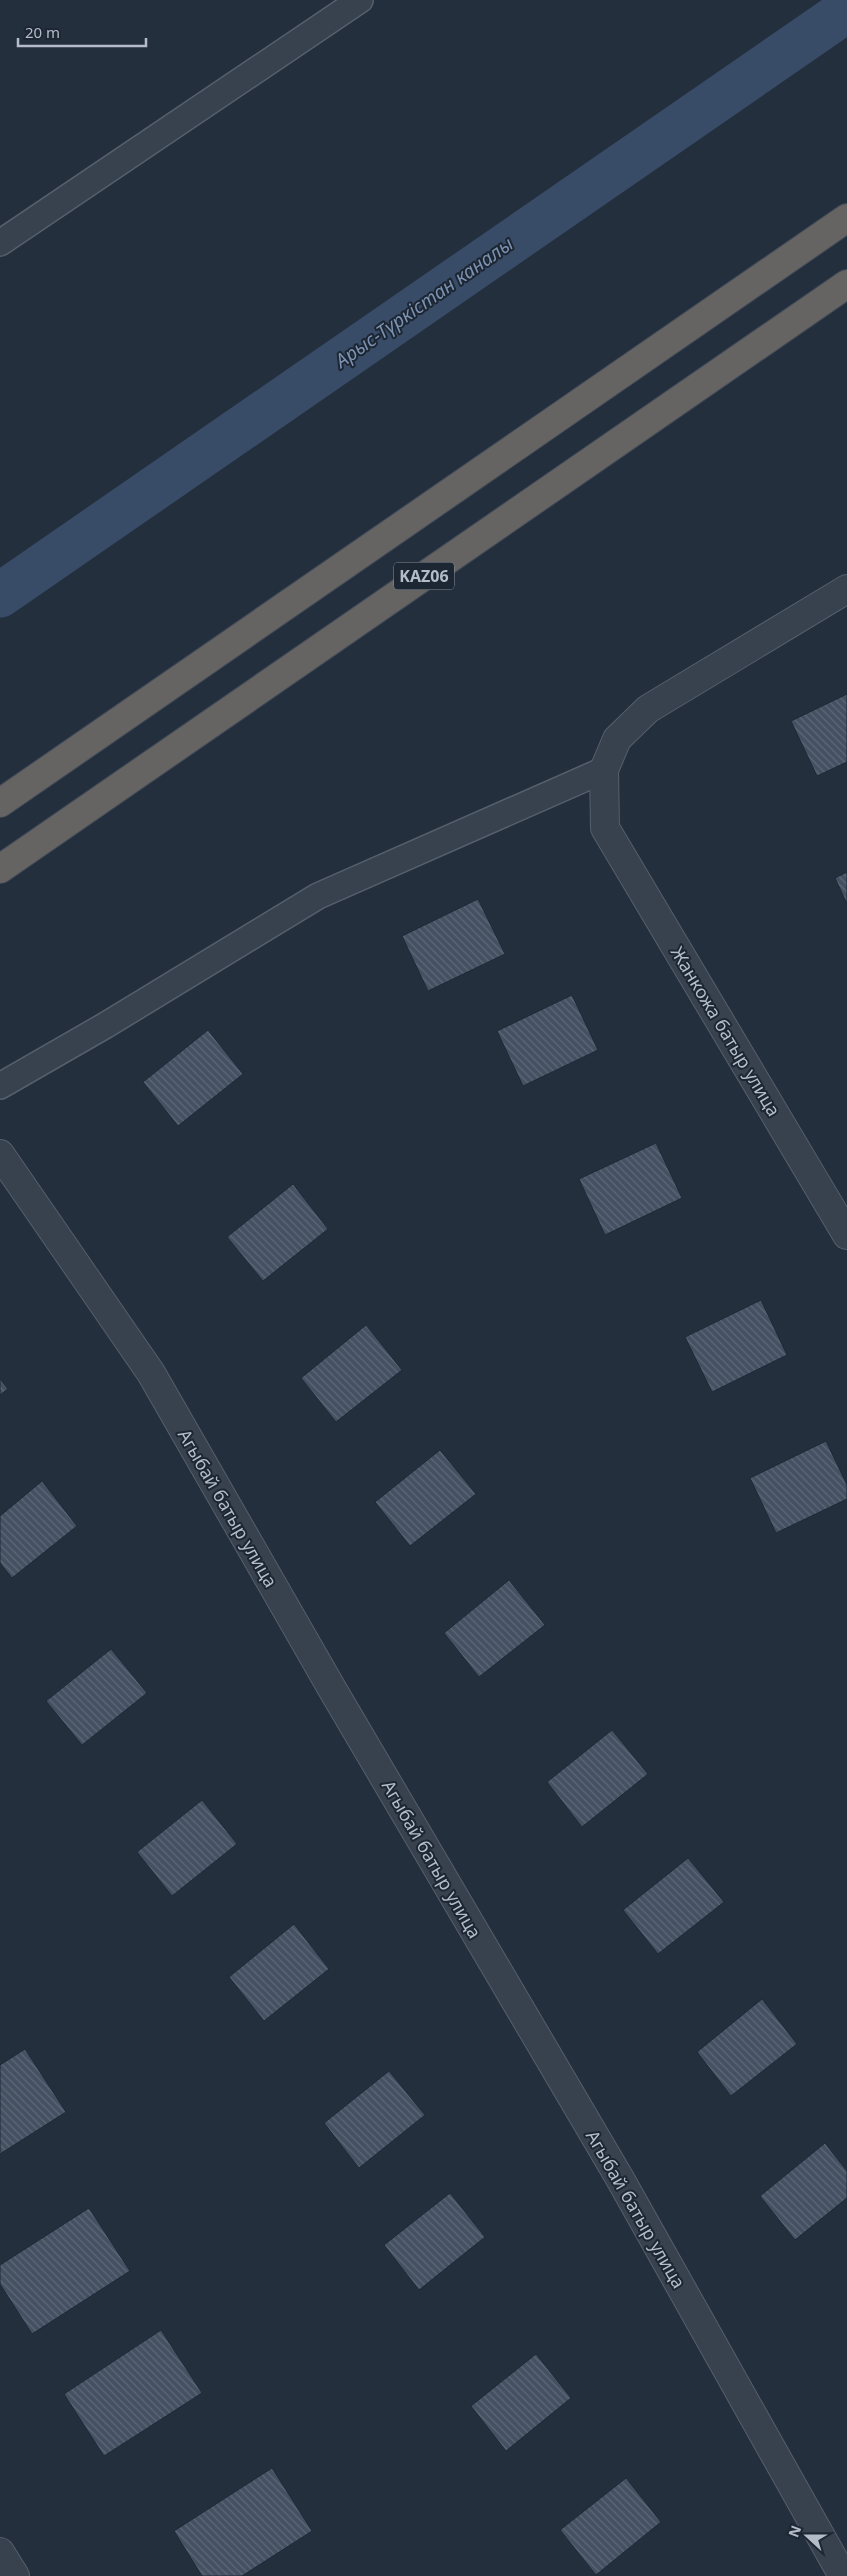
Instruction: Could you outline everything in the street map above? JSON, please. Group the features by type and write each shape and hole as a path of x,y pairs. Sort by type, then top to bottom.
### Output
{"highway":[{"name":"KАZ06","path":"0,802 847,218"},
{"name":"KАZ06","path":"0,869 847,284"}],"street":[{"path":"604,770 617,739 648,709 847,589"},
{"name":"Жанкожа батыр улица","path":"604,770 604,828 847,1235"},
{"name":"Агыбай батыр улица","path":"0,1154 151,1373 331,1687 619,2178 843,2576"},
{"path":"0,2552 14,2576"}],"lane":[{"path":"0,243 360,0"},
{"path":"0,1086 106,1025 318,896 604,770"}],"building":[{"path":"847,694 847,762 817,776 791,721"},
{"path":"847,872 847,904 835,878"},
{"path":"478,899 505,954 428,991 402,936"},
{"path":"572,995 598,1050 523,1086 497,1031"},
{"path":"208,1030 243,1074 178,1126 143,1082"},
{"path":"656,1143 682,1198 605,1235 579,1179"},
{"path":"293,1184 328,1229 263,1281 227,1237"},
{"path":"761,1300 787,1355 712,1392 685,1337"},
{"path":"366,1325 402,1370 336,1422 301,1378"},
{"path":"0,1379 8,1389 0,1395"},
{"path":"826,1441 847,1485 847,1499 776,1533 750,1478"},
{"path":"440,1450 476,1494 410,1546 375,1502"},
{"path":"42,1481 77,1526 12,1578 0,1563 0,1516"},
{"path":"509,1580 545,1625 479,1677 444,1633"},
{"path":"111,1649 147,1693 82,1745 46,1701"},
{"path":"612,1730 648,1774 582,1827 547,1782"},
{"path":"202,1800 237,1844 172,1896 137,1852"},
{"path":"688,1858 724,1902 658,1954 623,1910"},
{"path":"294,1924 329,1969 264,2021 229,1977"},
{"path":"762,1999 797,2044 731,2096 697,2052"},
{"path":"25,2049 66,2112 0,2154 0,2065"},
{"path":"389,2071 425,2115 359,2168 324,2123"},
{"path":"825,2143 847,2171 847,2198 795,2240 760,2196"},
{"path":"450,2193 485,2237 419,2290 384,2245"},
{"path":"89,2208 130,2271 32,2334 0,2284 0,2265"},
{"path":"161,2330 202,2393 104,2456 64,2394"},
{"path":"536,2354 571,2398 506,2451 471,2406"},
{"path":"272,2468 312,2531 242,2576 202,2576 174,2531"},
{"path":"626,2478 661,2522 596,2575 560,2530"}],"waterway":[{"name":"Арыс-Түркістан каналы","path":"0,595 847,10"}]}
